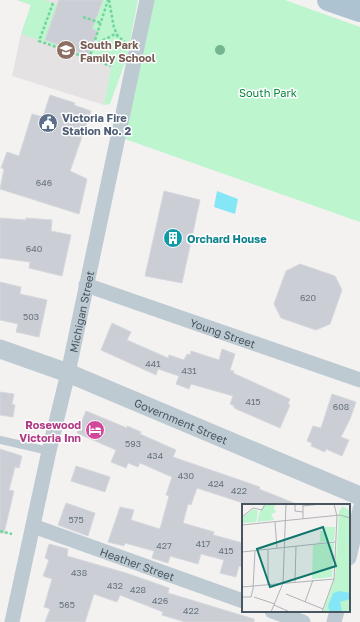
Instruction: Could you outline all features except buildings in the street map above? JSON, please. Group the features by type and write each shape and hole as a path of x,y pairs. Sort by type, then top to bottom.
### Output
{"main road":[{"path":"328,0 360,11"}],"street":[{"name":"Michigan Street","path":"12,622 49,451 68,373 147,0"},
{"name":"Young Street","path":"86,285 360,380"},
{"name":"Government Street","path":"0,349 68,373 360,496"},
{"path":"350,554 360,509"},
{"name":"Heather Street","path":"33,526 242,601"},
{"path":"275,612 303,622"},
{"path":"334,622 337,612"}],"lane":[{"path":"0,440 49,451"}],"path":[{"path":"90,59 109,0"},
{"path":"109,0 114,28 118,36 124,42 137,45"},
{"path":"53,3 39,41 111,66"},
{"path":"83,17 101,23"},
{"path":"94,45 115,34 118,36"},
{"path":"0,531 12,534"}],"shaded area":[{"name":"South Park Family School","path":"17,0 126,0 104,105 12,76 21,34 31,5"}],"green space":[{"path":"17,0 44,0 58,5 45,40 89,56 98,31 80,25 84,14 96,18 103,0 138,0 127,57 110,104 104,105 112,64 21,34 31,5"},
{"name":"South Park","path":"153,0 285,0 360,27 360,222 122,138"}],"water":[{"path":"217,191 238,199 235,214 214,207"}],"place":[{"name":"South Park Family School","path":"66,50"},
{"name":"Victoria Fire Station No. 2","path":"48,123"},
{"name":"Orchard House","path":"173,238"},
{"name":"Rosewood Victoria Inn","path":"95,430"}]}
